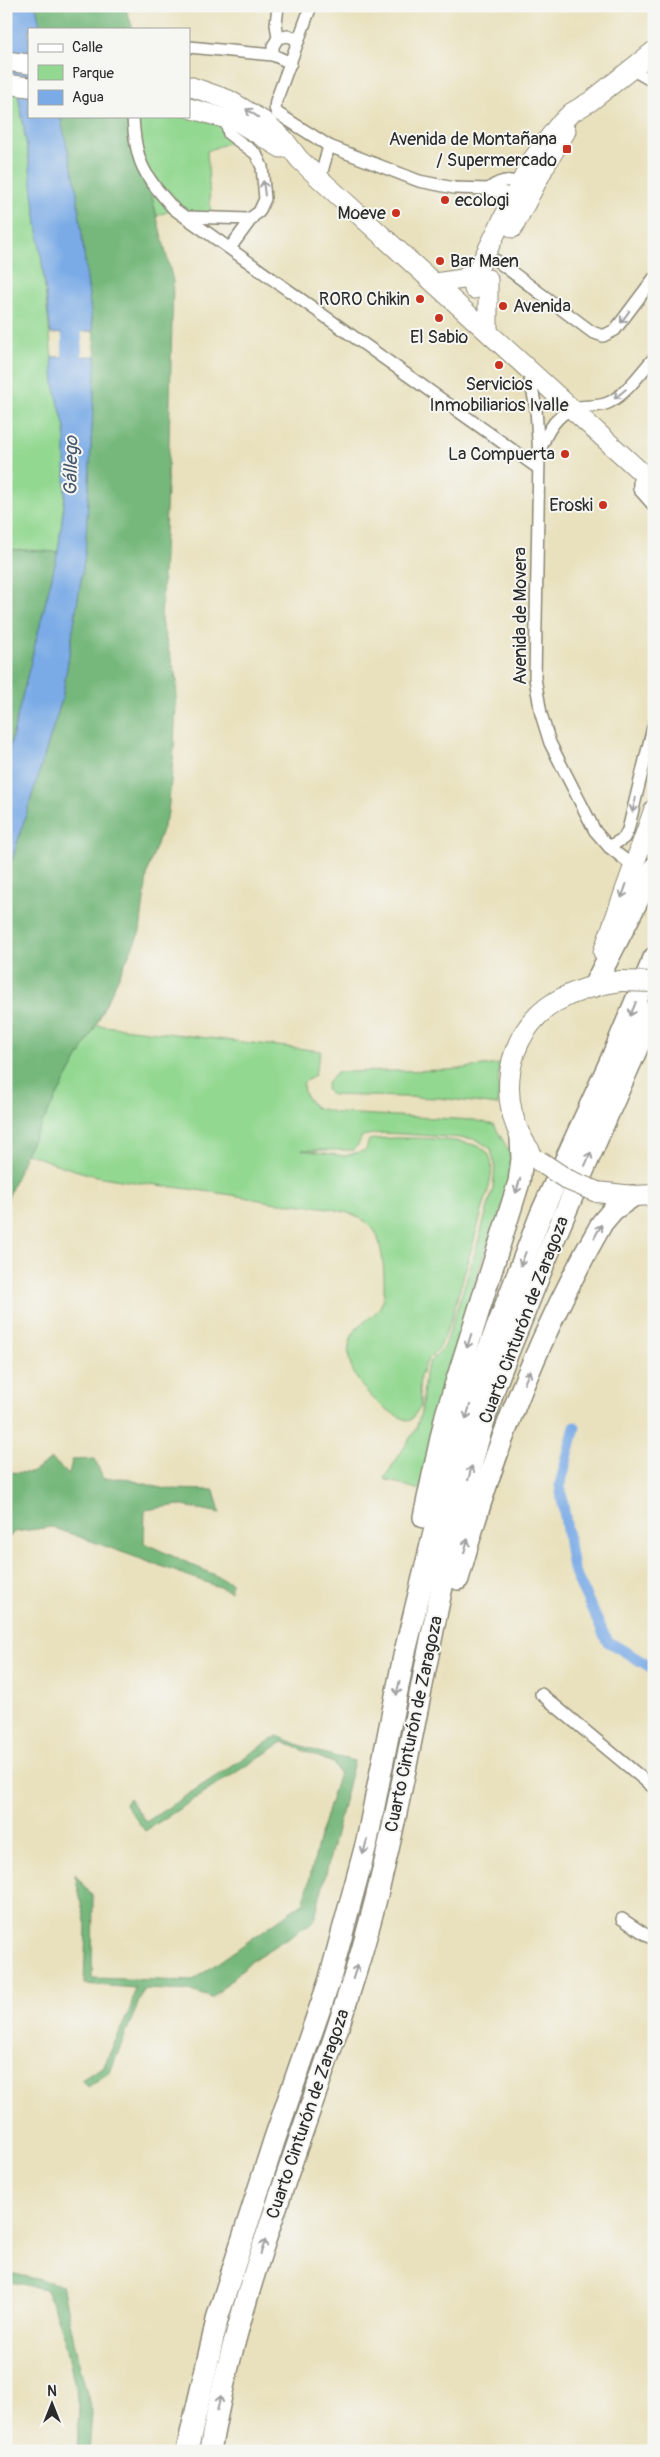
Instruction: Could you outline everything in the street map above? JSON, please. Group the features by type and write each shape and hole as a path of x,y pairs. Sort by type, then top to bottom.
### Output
{"highway":[{"path":"589,988 643,867"},
{"path":"187,2451 218,2316 331,1972 367,1840 404,1656 438,1516 476,1382 541,1214 611,1060 654,958"},
{"path":"654,982 621,981 589,988 544,1010 523,1035 516,1049 509,1075 508,1090 512,1115 522,1138 539,1162 568,1180 597,1192 633,1196 654,1195"},
{"name":"Cuarto Cinturón de Zaragoza","path":"210,2451 237,2324 358,1965 386,1857 415,1726 453,1535 492,1394 561,1219 654,1010"},
{"path":"404,1656 410,1598 446,1415 520,1182 522,1138"},
{"path":"415,1726 428,1710 451,1602 467,1542 495,1457 525,1382 602,1223 613,1210 633,1196"}],"main road":[{"path":"488,332 480,279 518,196 591,101 654,51"},
{"path":"6,61 28,64"},
{"path":"6,84 28,87"},
{"path":"190,86 210,92 247,109 283,138 299,159 654,484"},
{"path":"190,108 225,117 248,128 299,159"},
{"path":"460,305 497,261 518,196"},
{"path":"435,282 480,279"},
{"path":"643,867 654,809"}],"street":[{"path":"274,55 273,46 278,38 276,24 278,6"},
{"path":"311,6 276,101 276,111 299,128 329,146 419,181 454,188 488,188 518,196"},
{"path":"278,38 288,36 299,40"},
{"path":"190,47 274,55 291,63"},
{"path":"631,69 654,82"},
{"path":"225,117 229,134 256,154 262,167 265,199 259,212 252,218 230,248"},
{"path":"133,118 134,134 141,167 147,178 174,209 538,462"},
{"path":"320,178 329,146"},
{"path":"488,188 502,180 518,196"},
{"path":"186,217 252,218"},
{"path":"497,261 592,332 603,336 615,330 654,278"},
{"path":"572,408 593,407 610,401 626,389 654,358"},
{"name":"Avenida de Movera","path":"528,367 536,408 538,462 535,678 541,714 550,742 595,831 609,847 643,867"},
{"name":"Avenida de Movera","path":"538,462 551,427 572,408"},
{"path":"639,470 639,489 654,506"},
{"path":"609,847 624,838 628,830 654,724"},
{"path":"541,1694 654,1788"},
{"path":"622,1919 654,1940"}],"green space":[{"path":"36,6 125,6 133,28 41,28"},
{"path":"6,92 18,93 38,232 54,378 65,427 67,457 64,506 58,552 6,549"},
{"path":"190,116 240,132 235,140 207,151 211,218 174,209 157,216 147,178 136,118 190,118"},
{"path":"60,118 136,118 147,178 173,281 169,444 161,621 177,681 174,749 168,813 148,869 140,931 96,1025 26,1152 6,1203 6,879 62,699 85,554 96,356 76,185"},
{"path":"6,549 58,552 6,762"},
{"path":"96,1025 321,1051 314,1076 303,1083 304,1093 314,1107 337,1113 474,1120 494,1125 512,1156 513,1169 496,1228 491,1233 470,1297 443,1393 420,1490 384,1479 416,1429 422,1409 425,1373 430,1361 445,1346 493,1189 495,1165 491,1149 476,1139 379,1133 362,1136 358,1145 353,1150 302,1150 345,1156 366,1150 369,1140 394,1138 430,1139 449,1140 478,1146 486,1151 491,1159 492,1168 489,1187 451,1320 440,1347 428,1359 420,1376 419,1392 421,1406 410,1421 386,1409 374,1399 355,1376 350,1363 349,1349 352,1336 358,1327 376,1313 382,1303 384,1288 380,1244 374,1230 363,1220 346,1212 325,1208 270,1202 102,1177 73,1170 26,1153 27,1145 30,1145"},
{"path":"499,1064 498,1105 439,1098 332,1095 326,1089 328,1081 338,1072 449,1070"},
{"path":"52,1459 69,1475 72,1460 95,1459 103,1479 122,1478 165,1489 214,1490 220,1513 178,1505 145,1510 144,1543 232,1583 230,1591 52,1527 14,1532 6,1541 6,1472 31,1473"},
{"path":"277,1736 318,1752 354,1761 314,1921 251,1961 212,1998 191,1991 144,1989 110,2072 88,2087 81,2080 104,2066 131,2007 135,1988 84,1984 86,1926 75,1874 93,1897 92,1978 192,1981 304,1902 320,1835 339,1773 333,1763 283,1742 145,1831 125,1804 129,1798 146,1822"},
{"path":"6,2272 62,2285 92,2413 89,2451 77,2451 79,2406 66,2345 52,2302 45,2289 6,2281"}],"water":[{"path":"6,6 36,6 41,28 28,28 28,118 60,118 76,185 93,331 51,334 28,153 18,93 6,50"},
{"path":"96,356 85,554 62,699 6,879 6,762 58,552 65,496 65,428 54,385 52,357"}],"waterway":[{"name":"Gállego","path":"68,306 72,337 72,385"},
{"path":"575,1427 560,1485 573,1569 607,1641 654,1669"}],"place":[{"name":"Avenida de Montañana / Supermercado","path":"567,149"},
{"name":"ecologi","path":"445,200"},
{"name":"Moeve","path":"396,213"},
{"name":"Bar Maen","path":"440,261"},
{"name":"RORO Chikin","path":"420,299"},
{"name":"Avenida","path":"503,306"},
{"name":"El Sabio","path":"439,318"},
{"name":"Servicios Inmobiliarios Ivalle","path":"499,365"},
{"name":"La Compuerta","path":"565,454"},
{"name":"Eroski","path":"603,505"}]}
